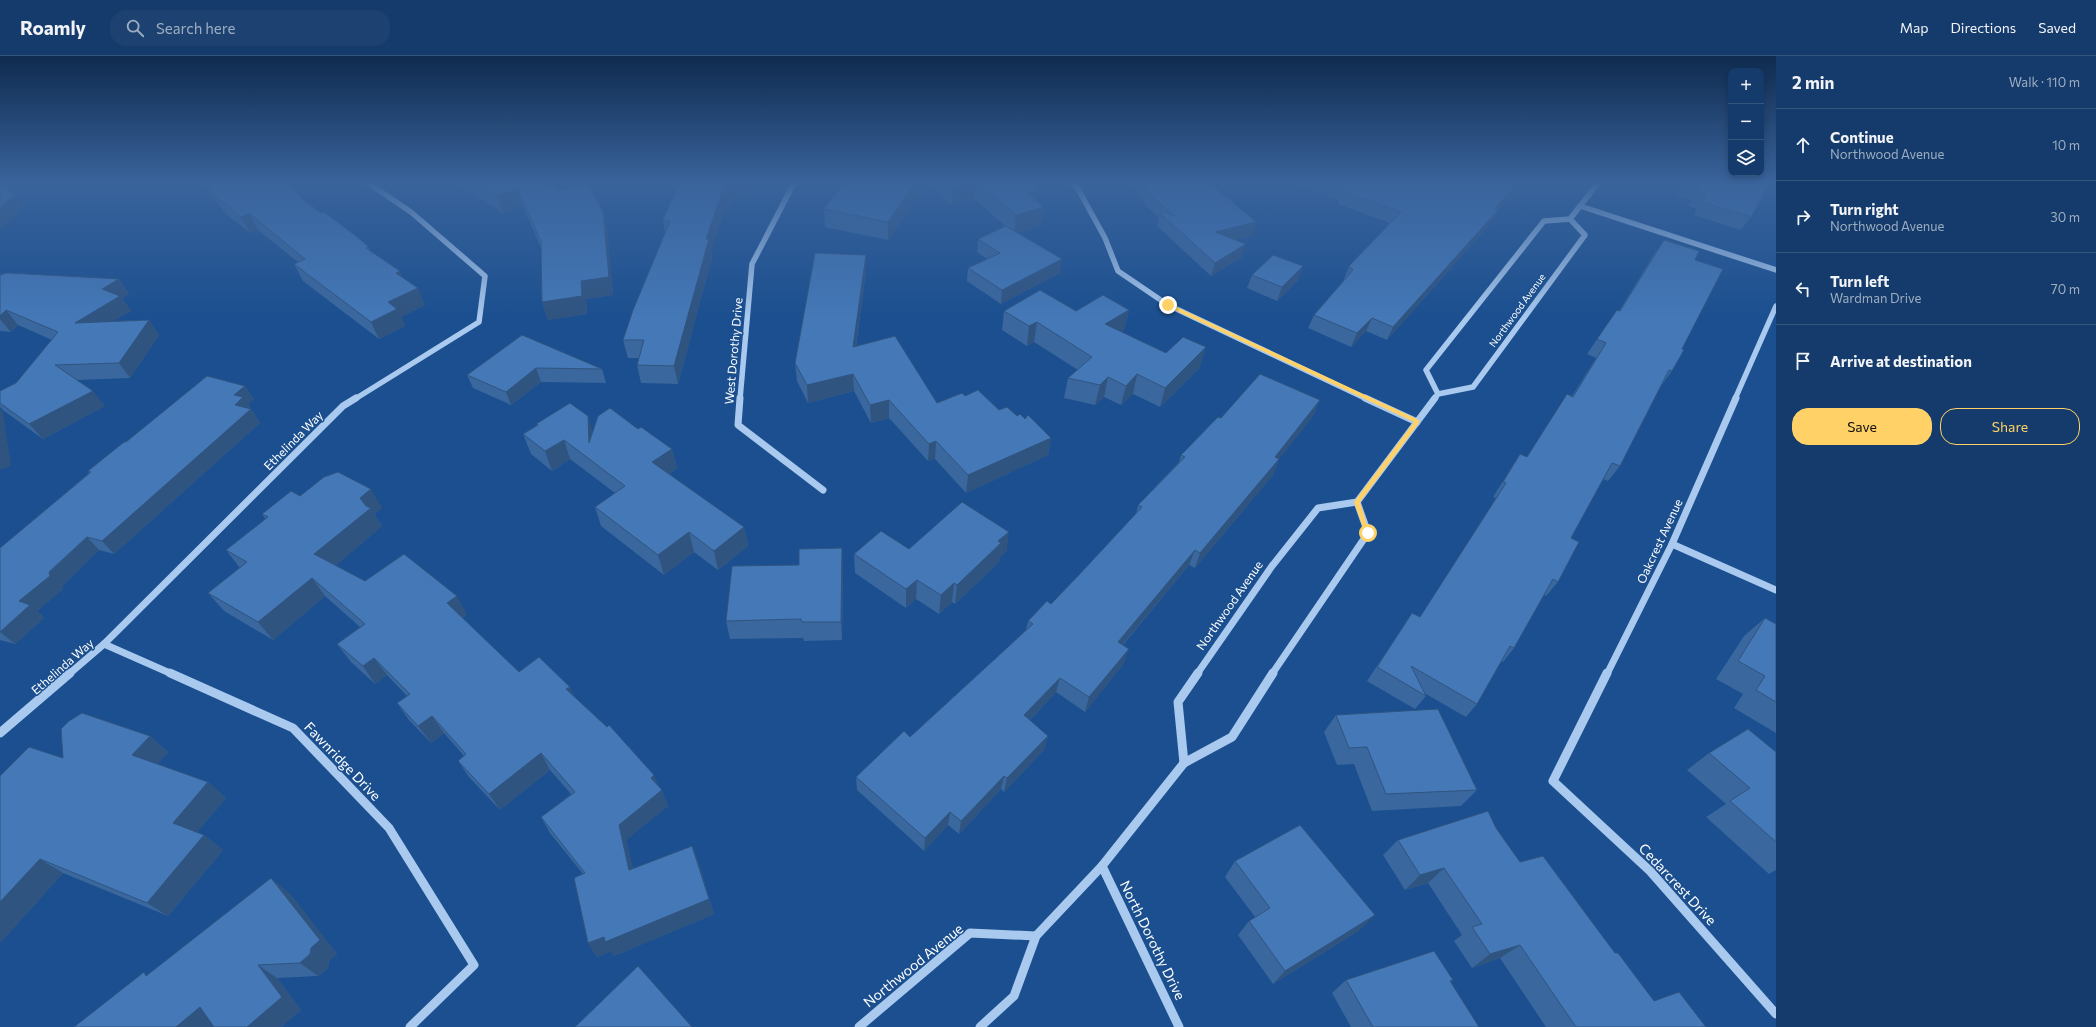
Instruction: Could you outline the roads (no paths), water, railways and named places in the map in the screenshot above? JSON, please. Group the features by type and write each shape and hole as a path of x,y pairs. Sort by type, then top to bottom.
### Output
{"street":[{"name":"Ethelinda Way","path":"0,733 104,644 343,406 479,322 485,276 430,228"},
{"name":"West Dorothy Drive","path":"771,228 752,264 738,425 823,490"},
{"path":"1100,228 1118,271 1168,305 1417,422"},
{"path":"980,1027 1014,996 1036,936 1102,866 1184,764 1232,736 1306,622 1368,533 1357,502 1438,394 1426,370 1538,228"},
{"name":"Northwood Avenue","path":"1438,394 1474,387 1586,235 1579,228"},
{"path":"1648,228 1776,270"},
{"name":"Oakcrest Avenue","path":"1553,781 1672,544 1776,306"},
{"name":"Northwood Avenue","path":"1184,764 1178,702 1272,566 1318,508 1357,502"},
{"path":"1672,544 1776,590"},
{"name":"Fawnridge Drive","path":"104,644 293,728 389,828 474,965 410,1027"},
{"name":"Cedarcrest Drive","path":"1553,781 1650,871 1776,1014"},
{"name":"North Dorothy Drive","path":"1102,866 1179,1027"},
{"name":"Northwood Avenue","path":"859,1027 970,933 1036,936"}]}
